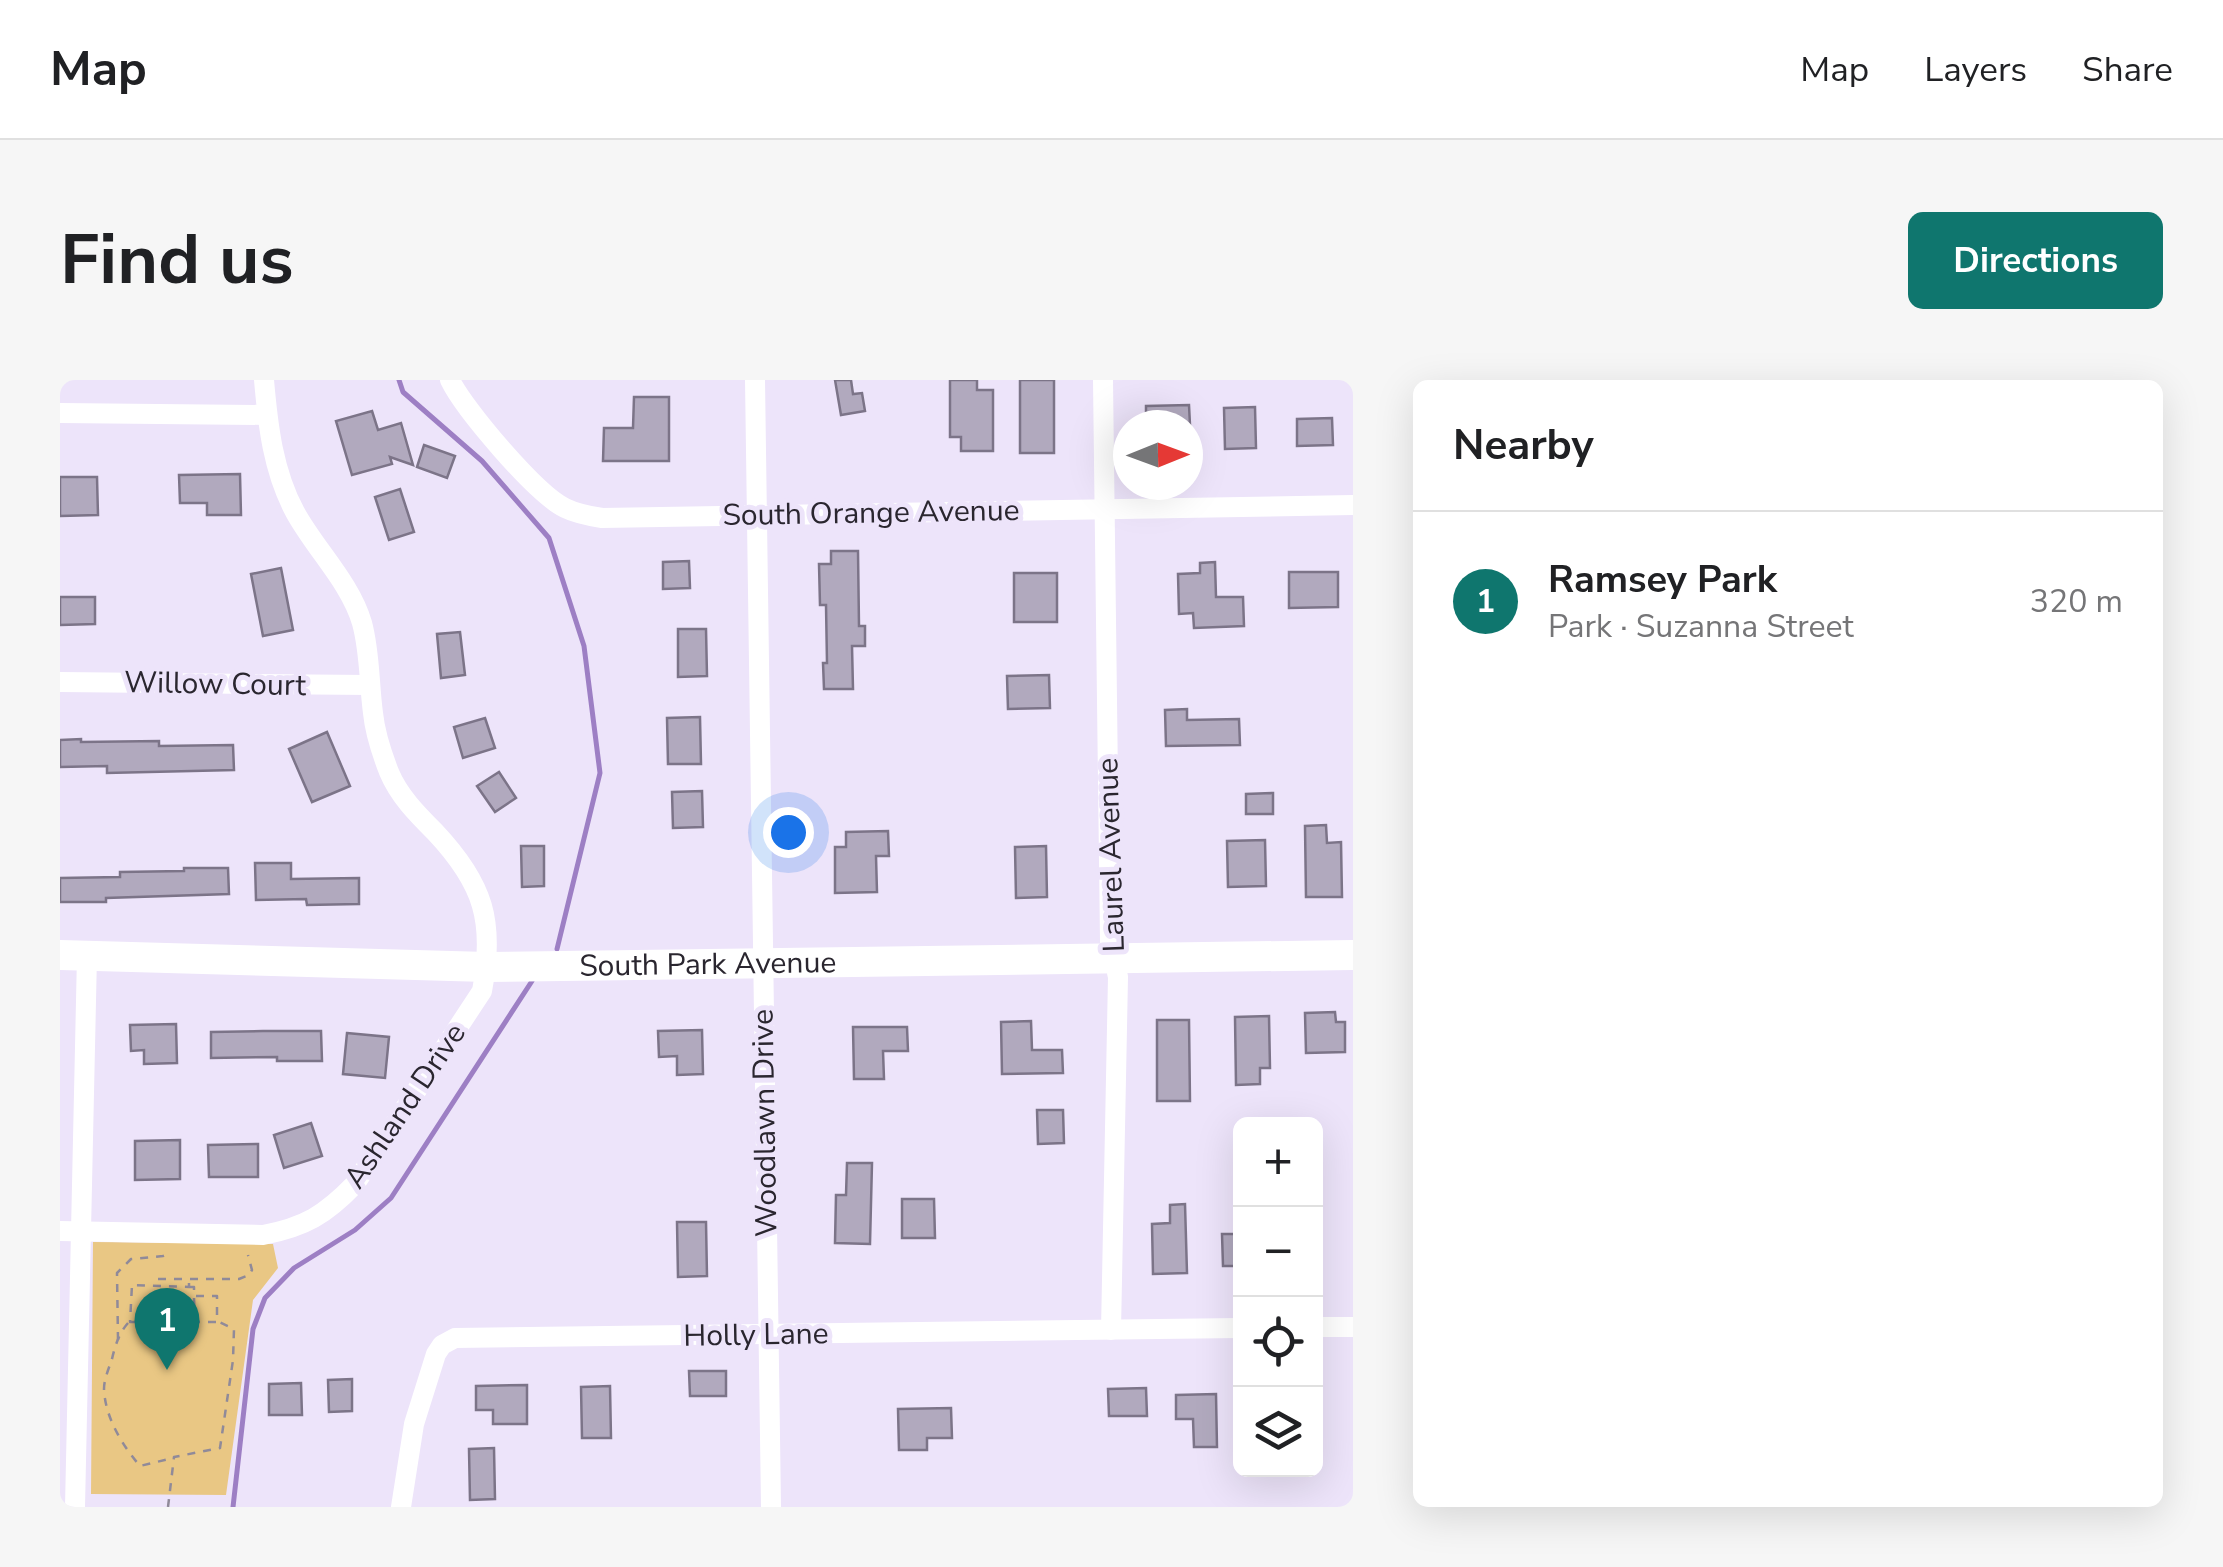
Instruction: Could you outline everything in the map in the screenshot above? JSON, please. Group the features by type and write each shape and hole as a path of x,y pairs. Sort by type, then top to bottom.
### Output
{"street":[{"path":"264,380 276,470 304,526 353,599 361,621 373,716 391,776 409,806 448,846 476,888 486,912 487,966"},
{"name":"South Orange Avenue","path":"450,380 463,402 542,493 563,507 602,518 1353,505"},
{"name":"Woodlawn Drive","path":"755,380 771,1507"},
{"name":"Laurel Avenue","path":"1102,380 1110,941 1118,977 1111,1330"},
{"path":"60,413 267,415"},
{"name":"Willow Court","path":"60,682 370,685"},
{"path":"60,1507 76,1507 70,1231 73,955"},
{"name":"South Park Avenue","path":"73,955 487,966 1353,955"},
{"name":"Ashland Drive","path":"70,1231 263,1235 316,1220 355,1184 482,991 487,966"},
{"path":"1323,1327 1353,1327"},
{"name":"Holly Lane","path":"401,1507 414,1424 436,1354 450,1340 1233,1328"}],"path":[{"path":"118,1342 117,1273 131,1259 174,1251 176,1233"},
{"path":"158,1280 239,1279 252,1270 248,1255"},
{"path":"189,1287 190,1280"},
{"path":"130,1322 195,1322 217,1322 234,1329 220,1448 140,1466 109,1418 104,1386 123,1329 130,1322 132,1285 194,1288 195,1322"},
{"path":"194,1296 217,1296 217,1322"},
{"path":"168,1507 174,1458"}],"shaded area":[{"path":"93,1242 273,1244 278,1268 253,1300 226,1495 91,1494"}],"building":[{"path":"835,380 851,380 853,394 862,393 865,411 841,415"},
{"path":"950,380 977,380 977,390 993,390 993,451 961,451 961,437 950,437"},
{"path":"1020,380 1054,380 1054,453 1020,453"},
{"path":"634,397 669,397 669,461 603,461 604,428 633,428"},
{"path":"1189,405 1189,410 1146,410 1146,406"},
{"path":"1255,407 1256,448 1225,449 1224,408"},
{"path":"372,411 378,430 401,423 413,465 390,457 392,464 352,475 336,421"},
{"path":"1332,418 1333,445 1297,446 1297,419"},
{"path":"424,445 455,456 447,478 417,467"},
{"path":"240,474 241,515 207,515 207,503 180,503 179,475"},
{"path":"60,477 97,477 98,515 60,516"},
{"path":"400,489 414,532 389,540 375,497"},
{"path":"831,551 858,551 859,626 865,626 865,646 852,646 853,689 824,689 826,605 820,605 819,564 831,564"},
{"path":"689,561 690,588 663,589 663,562"},
{"path":"1215,562 1216,597 1243,597 1244,626 1194,628 1193,613 1179,614 1178,574 1200,573 1200,563"},
{"path":"281,568 293,630 263,636 251,574"},
{"path":"1289,572 1338,572 1338,607 1289,608"},
{"path":"1014,573 1057,573 1057,622 1014,622"},
{"path":"60,597 95,597 95,624 60,625"},
{"path":"678,629 706,629 707,676 678,677"},
{"path":"460,632 465,675 441,678 437,634"},
{"path":"1049,675 1050,708 1008,709 1007,676"},
{"path":"1187,709 1187,720 1239,719 1240,745 1166,746 1165,710"},
{"path":"700,717 701,764 668,764 667,718"},
{"path":"485,718 495,748 463,758 454,727"},
{"path":"327,732 350,786 312,802 289,749"},
{"path":"60,740 159,741 159,746 233,745 234,770 107,773 107,766 60,767"},
{"path":"499,772 516,798 495,812 477,786"},
{"path":"702,791 703,827 673,828 672,792"},
{"path":"1273,793 1273,814 1246,814 1246,794"},
{"path":"1326,825 1327,843 1341,842 1342,897 1306,897 1305,826"},
{"path":"888,831 889,856 876,856 877,892 835,893 835,847 846,847 846,832"},
{"path":"1265,840 1266,886 1228,887 1227,841"},
{"path":"521,846 544,846 544,886 522,887"},
{"path":"1046,846 1047,897 1016,898 1015,847"},
{"path":"255,863 291,863 291,879 359,878 359,904 307,905 306,899 256,900"},
{"path":"228,868 229,894 60,902 60,878 120,877 120,872"},
{"path":"1335,1012 1336,1022 1345,1022 1345,1052 1306,1053 1305,1013"},
{"path":"1269,1016 1270,1068 1260,1068 1260,1084 1236,1085 1235,1017"},
{"path":"1157,1020 1189,1020 1190,1101 1157,1101"},
{"path":"1031,1021 1032,1050 1062,1050 1063,1073 1002,1074 1001,1022"},
{"path":"176,1024 177,1063 144,1064 144,1050 131,1051 130,1025"},
{"path":"853,1027 907,1027 908,1051 883,1051 884,1079 854,1079"},
{"path":"702,1030 703,1074 677,1075 677,1056 659,1057 658,1031"},
{"path":"321,1031 322,1061 211,1058 211,1032"},
{"path":"347,1033 389,1037 385,1078 343,1074"},
{"path":"1037,1110 1063,1110 1064,1143 1038,1144"},
{"path":"311,1123 322,1156 284,1168 274,1135"},
{"path":"180,1140 180,1179 135,1180 135,1141"},
{"path":"258,1144 258,1177 209,1177 208,1145"},
{"path":"847,1163 872,1163 870,1244 835,1243 836,1195 846,1195"},
{"path":"902,1199 934,1199 935,1238 902,1238"},
{"path":"1185,1204 1187,1273 1153,1274 1152,1224 1170,1223 1170,1205"},
{"path":"677,1222 706,1222 707,1276 678,1277"},
{"path":"1222,1234 1233,1234 1233,1266 1223,1266"},
{"path":"689,1371 726,1371 726,1396 690,1396"},
{"path":"352,1379 352,1411 329,1412 328,1380"},
{"path":"301,1383 302,1415 269,1415 269,1384"},
{"path":"527,1385 527,1424 493,1424 493,1410 476,1410 476,1386"},
{"path":"610,1386 611,1438 582,1438 581,1387"},
{"path":"1146,1388 1147,1416 1109,1416 1108,1389"},
{"path":"1216,1394 1217,1447 1194,1447 1193,1419 1176,1419 1176,1395"},
{"path":"951,1408 952,1438 927,1438 927,1450 899,1450 898,1409"},
{"path":"494,1448 495,1499 470,1500 469,1449"}],"waterway":[{"path":"399,380 403,392 482,461 549,538 584,646 600,773 557,949"},
{"path":"233,1507 253,1329 265,1298 294,1268 355,1230 391,1198 532,981"}],"place":[{"name":"Ramsey Park","path":"167,1370"}]}
